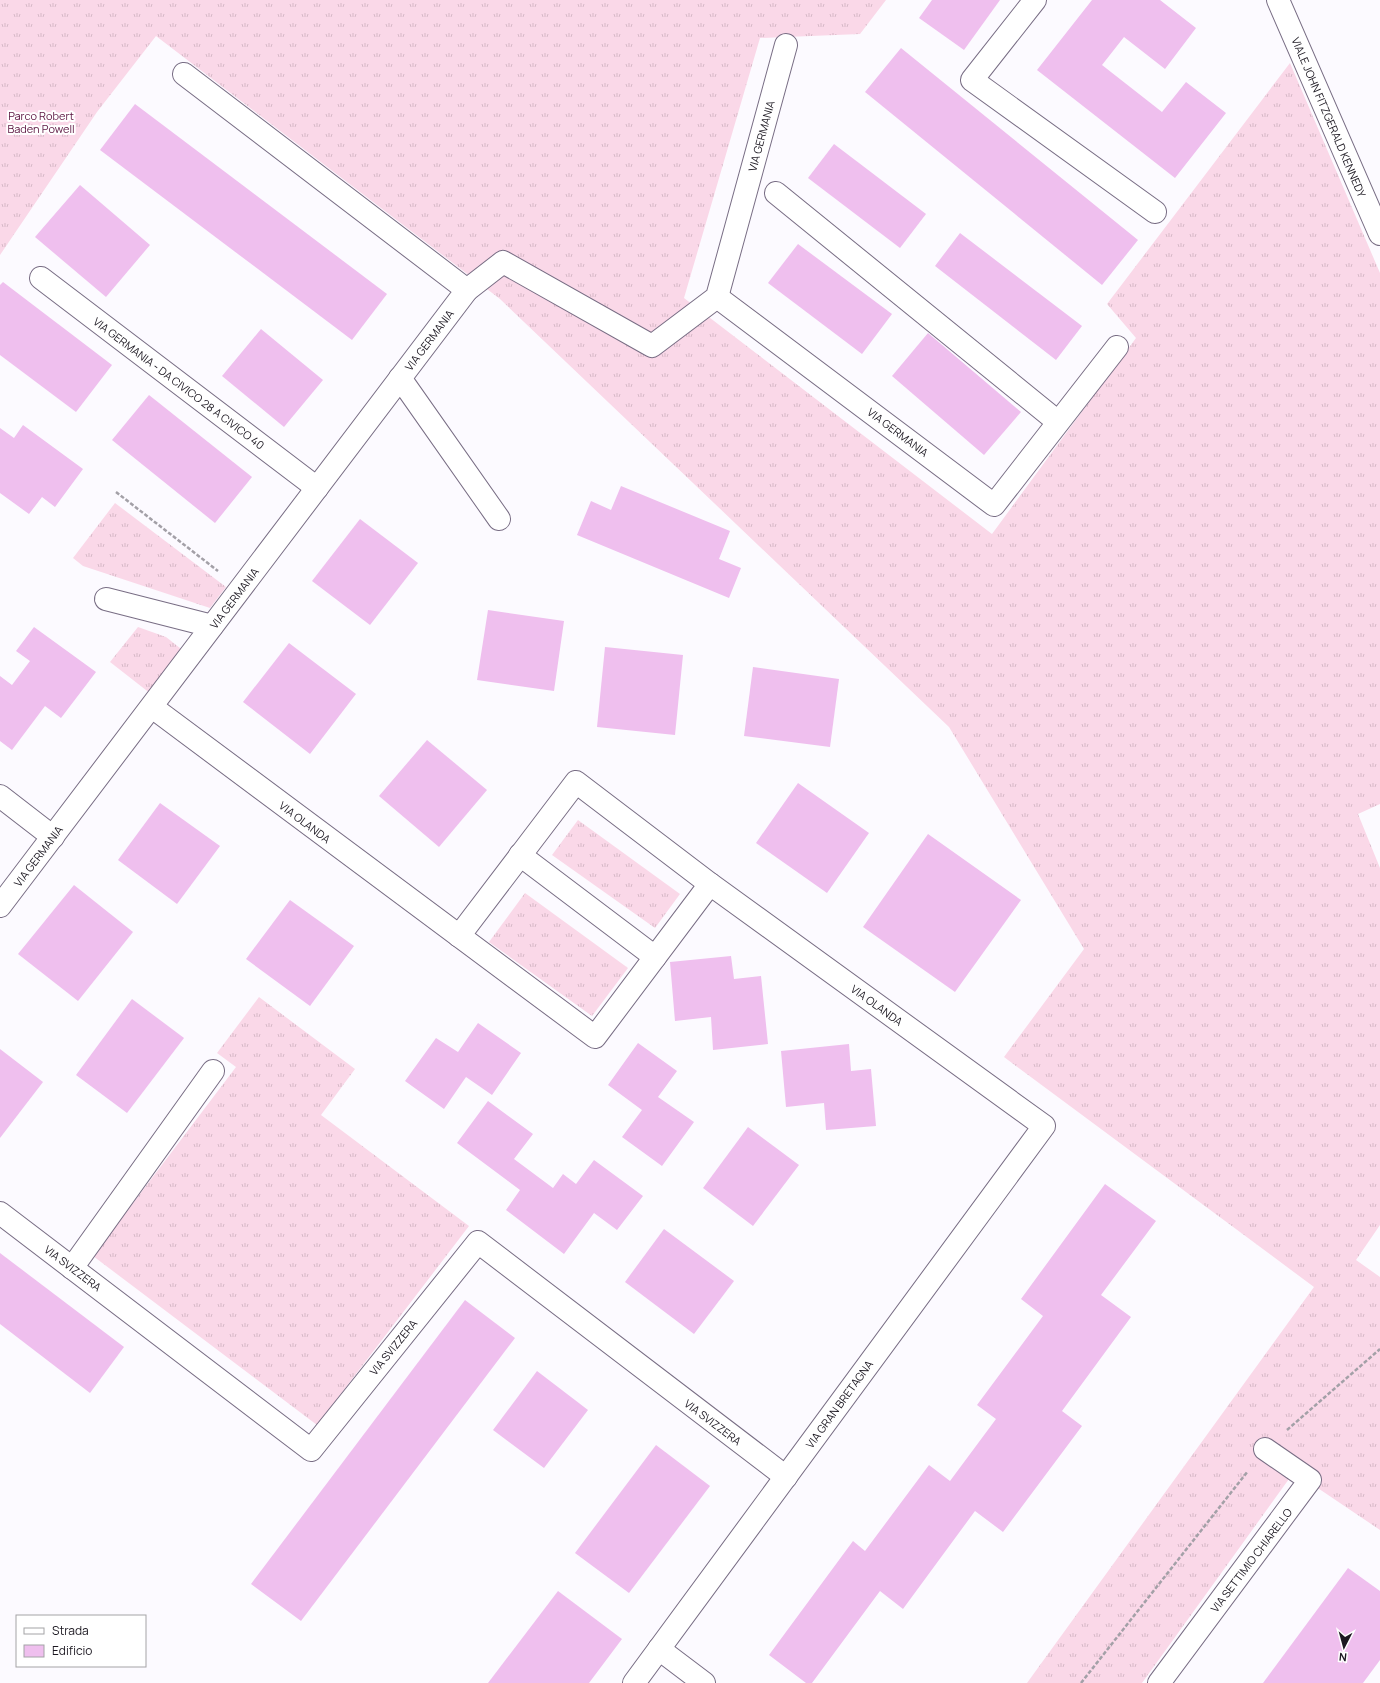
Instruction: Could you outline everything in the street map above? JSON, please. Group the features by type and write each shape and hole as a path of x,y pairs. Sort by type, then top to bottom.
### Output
{"street":[{"path":"1035,0 972,80 1155,212"},
{"name":"VIALE JOHN FITZGERALD KENNEDY","path":"1278,0 1380,234"},
{"name":"VIA GERMANIA","path":"0,906 467,290 503,262 652,346 717,297 786,45"},
{"path":"184,74 467,290"},
{"path":"776,193 1058,422"},
{"name":"VIA GERMANIA - DA CIVICO 28 A CIVICO 40","path":"41,278 317,488"},
{"name":"VIA GERMANIA","path":"717,297 994,505 1117,347"},
{"path":"400,378 499,519"},
{"path":"106,599 212,626"},
{"name":"VIA OLANDA","path":"152,707 595,1037 710,884"},
{"name":"VIA OLANDA","path":"459,936 576,782 710,884 1044,1126"},
{"path":"0,796 53,837"},
{"path":"520,855 655,956"},
{"path":"72,1268 213,1071"},
{"name":"VIA GRAN BRETAGNA","path":"634,1683 1044,1126"},
{"name":"VIA SVIZZERA","path":"0,1213 311,1450 478,1242 786,1477"},
{"name":"VIA SETTIMIO CHIARELLO","path":"1159,1683 1310,1480 1265,1449"},
{"path":"659,1649 704,1683"}],"path":[{"path":"116,492 241,589"},
{"path":"1081,1683 1265,1449 1380,1349"}],"green space":[{"name":"Parco Robert Baden Powell","path":"0,0 886,0 860,34 760,38 684,298 992,534 1136,338 1107,304 1290,63 1380,273 1380,804 1358,814 1380,868 1380,1225 1356,1260 1380,1277 1380,1530 1294,1472 1142,1683 1027,1683 1314,1287 1004,1057 1084,949 949,727 500,299 156,36 97,112 0,255"},
{"path":"115,503 226,587 210,608 83,566 73,558"},
{"path":"138,627 166,637 185,652 151,694 110,662"},
{"path":"578,820 680,894 655,928 552,855"},
{"path":"525,893 628,968 592,1016 489,942"},
{"path":"259,997 355,1069 321,1115 469,1226 317,1425 93,1256 236,1067 217,1053"}],"building":[{"path":"932,0 1000,0 964,50 919,18"},
{"path":"1092,0 1160,0 1196,28 1165,69 1124,37 1102,65 1162,112 1186,82 1226,113 1175,178 1037,70"},
{"path":"901,48 1138,240 1102,285 865,92"},
{"path":"135,104 387,294 352,340 100,150"},
{"path":"834,144 926,214 900,248 808,178"},
{"path":"80,185 150,245 106,297 35,237"},
{"path":"960,233 1082,326 1056,360 935,266"},
{"path":"798,244 892,314 862,354 768,283"},
{"path":"3,282 112,365 76,412 0,355 0,285"},
{"path":"261,329 323,380 284,427 222,376"},
{"path":"928,333 1021,412 984,455 892,376"},
{"path":"149,395 252,477 215,523 112,440"},
{"path":"23,425 83,469 55,507 42,497 29,514 0,493 0,428 14,438"},
{"path":"621,486 730,531 719,559 741,568 729,598 577,535 591,501 611,510"},
{"path":"360,519 418,563 370,625 312,581"},
{"path":"488,610 564,621 554,691 477,680"},
{"path":"34,627 96,672 61,718 45,706 12,750 0,741 0,676 12,685 30,661 16,651"},
{"path":"289,643 356,694 310,754 243,702"},
{"path":"605,647 683,655 675,735 597,727"},
{"path":"753,667 839,679 830,747 744,736"},
{"path":"427,740 487,790 439,847 379,796"},
{"path":"798,783 869,833 827,893 756,843"},
{"path":"160,803 220,846 177,904 118,860"},
{"path":"928,834 1021,900 955,992 863,927"},
{"path":"74,885 133,932 78,1001 18,954"},
{"path":"290,900 354,946 310,1006 246,959"},
{"path":"731,956 734,979 761,976 768,1044 713,1050 711,1017 675,1021 670,962"},
{"path":"132,999 184,1038 127,1113 76,1075"},
{"path":"478,1023 521,1053 492,1095 466,1077 444,1109 405,1081 436,1038 458,1052"},
{"path":"638,1043 677,1071 658,1097 694,1122 662,1166 622,1137 642,1110 608,1085"},
{"path":"849,1044 851,1071 871,1069 876,1126 826,1130 824,1103 786,1107 781,1051"},
{"path":"0,1049 43,1082 0,1138"},
{"path":"488,1101 533,1134 514,1159 553,1188 563,1174 576,1184 594,1160 643,1196 617,1230 594,1213 564,1254 506,1210 520,1190 457,1143"},
{"path":"748,1127 799,1165 753,1226 703,1188"},
{"path":"1105,1184 1156,1221 1101,1295 1131,1317 1062,1411 1082,1426 1003,1532 975,1511 903,1609 880,1591 812,1683 806,1683 769,1655 853,1541 865,1551 929,1465 950,1481 996,1419 977,1405 1043,1316 1021,1299"},
{"path":"664,1229 734,1281 694,1334 625,1282"},
{"path":"0,1253 124,1347 90,1393 0,1324"},
{"path":"465,1300 515,1338 301,1621 251,1584"},
{"path":"537,1371 588,1410 544,1468 493,1430"},
{"path":"656,1445 710,1486 629,1593 575,1553"},
{"path":"1348,1568 1380,1591 1380,1660 1363,1683 1263,1683"},
{"path":"558,1591 622,1639 589,1683 488,1683"}]}
